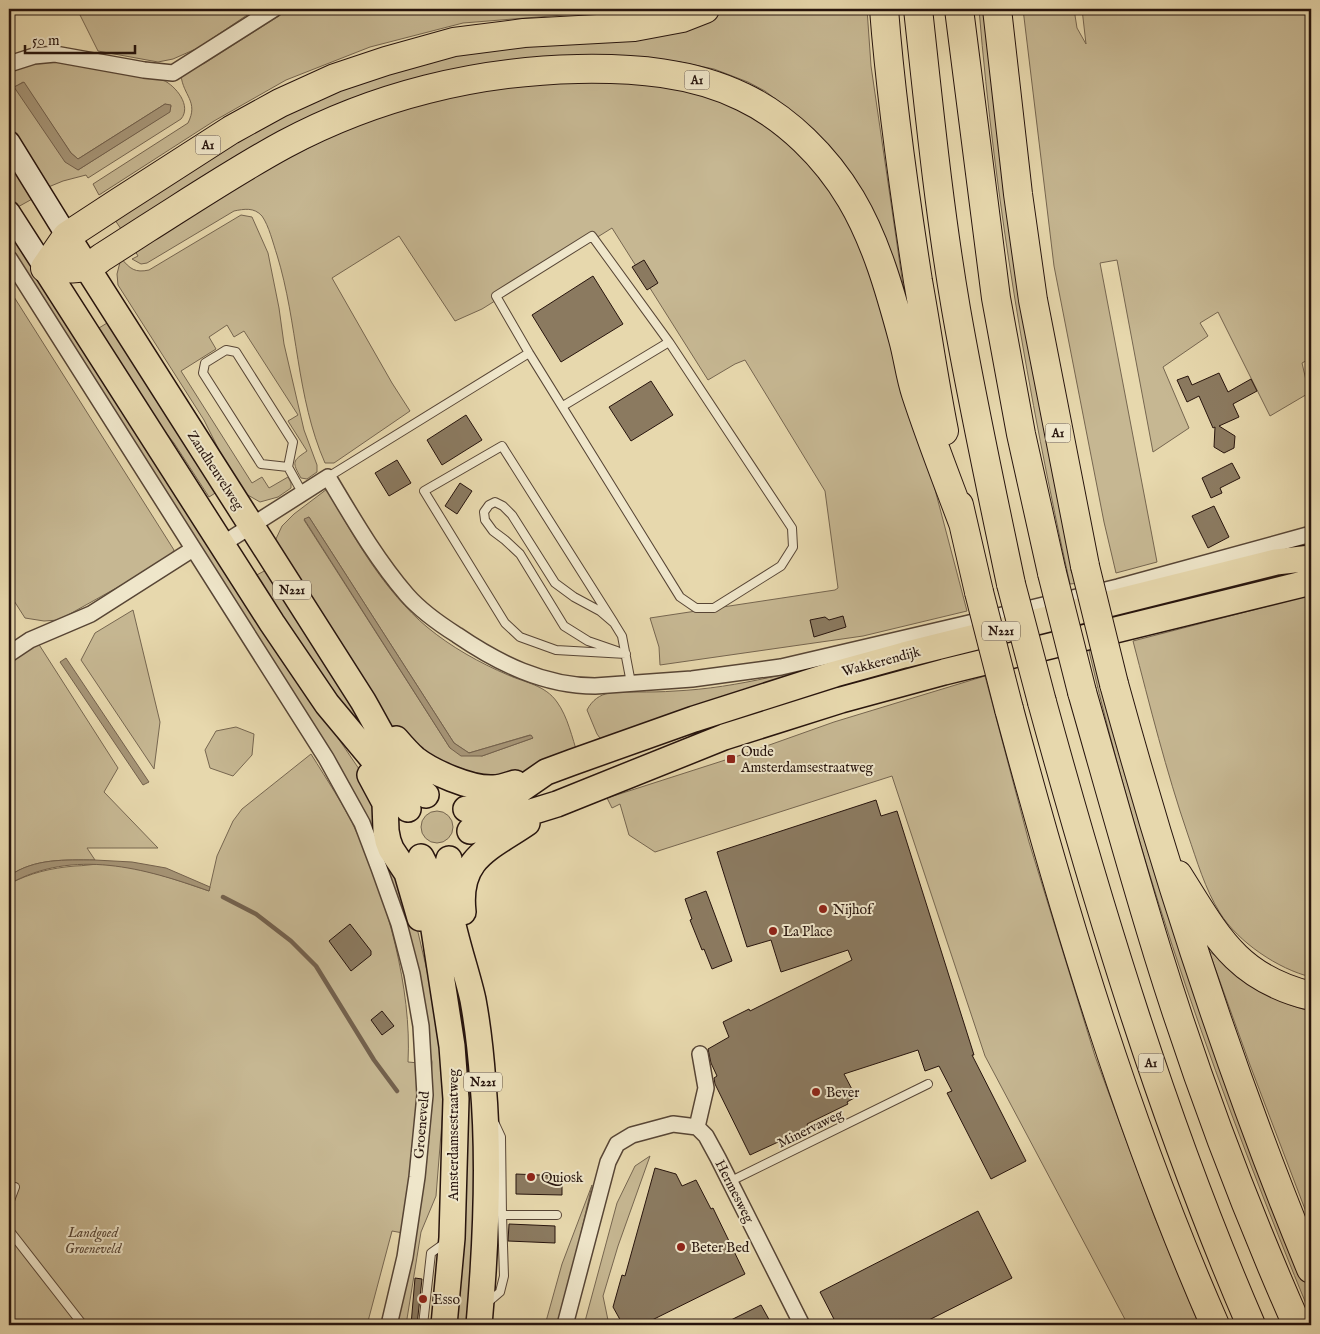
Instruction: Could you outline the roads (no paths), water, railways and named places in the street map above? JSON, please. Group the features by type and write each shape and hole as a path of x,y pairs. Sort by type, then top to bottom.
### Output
{"highway":[{"name":"A1","path":"45,268 67,236 231,130 280,103 336,78 386,61 454,42 524,33 634,28 682,18 705,9"},
{"name":"A1","path":"884,9 889,70 905,198 936,389 979,592 1057,883 1138,1132 1215,1325"},
{"name":"A1","path":"918,9 934,152 956,308 982,448 1012,584 1072,812 1130,1000 1171,1121 1251,1325"},
{"path":"959,9 996,298 1021,434 1052,574 1082,692 1161,964 1210,1108 1274,1274 1297,1325"},
{"name":"A1","path":"997,9 1017,184 1034,300 1085,566 1114,684 1160,846 1198,968 1253,1124 1311,1269"},
{"name":"A1","path":"87,267 252,162 308,132 369,106 461,81 519,72 611,68 690,78 745,98 776,117 808,144 832,171 850,197 875,249 903,340 915,392 963,523"},
{"path":"45,268 87,267"},
{"name":"A1","path":"1160,846 1209,925 1241,962 1267,980 1311,996"}],"main road":[{"name":"Zandheuvelweg","path":"9,142 363,701 396,758 412,781 417,802"},
{"name":"N221","path":"9,212 221,545 327,704 373,779 385,803 388,841 391,849 407,873 444,1000"},
{"name":"Wakkerendijk","path":"468,820 481,807 510,798 546,772 694,719 835,674 904,654 1276,562 1311,558"},
{"name":"Wakkerendijk","path":"468,820 557,804 724,737 841,700 944,672 1311,582"},
{"name":"N221","path":"363,701 413,758 438,772 470,785 496,788 546,772"},
{"name":"N221","path":"327,704 382,770 404,802 417,802"},
{"path":"417,802 434,793 449,795 455,798 468,820 468,840 463,849 449,859 438,861 421,857"},
{"name":"N221","path":"417,802 403,821 403,833 411,850 421,857"},
{"name":"N221","path":"473,1000 462,903 465,877 477,858 492,844 557,804"},
{"name":"Amsterdamsestraatweg","path":"421,857 428,881 452,1046 456,1099 452,1238 444,1325"},
{"name":"Amsterdamsestraatweg","path":"449,859 447,884 449,905 473,1000 484,1083 485,1192 479,1317"}],"street":[{"path":"9,64 34,56 55,54 144,70 173,73 258,13 274,9"},
{"path":"9,258 193,549 91,614 30,640 9,654"},
{"path":"221,545 328,477"},
{"name":"Wakkerendijk","path":"328,477 377,557 407,595 426,615 484,654 543,679 582,686 692,679 781,667 1118,587 1311,534"},
{"name":"Groeneveld","path":"193,549 326,758 362,823 399,924 412,974 422,1026 425,1095 417,1177 405,1257 389,1325"},
{"path":"565,1325 608,1162 617,1144 632,1135 673,1124 697,1128 706,1088 700,1054"},
{"name":"Hermesweg","path":"697,1128 706,1136 731,1181 802,1325"}],"lane":[{"path":"592,236 669,342 792,528 793,547 781,566 714,608 696,608 680,597 529,353 496,296 592,236"},
{"path":"563,406 669,342"},
{"path":"288,467 261,464 204,373 205,363 226,350 236,352 293,442 288,467 303,494"},
{"path":"328,477 529,353"},
{"path":"626,654 556,650 520,637 506,623 424,492 502,446 622,636 626,654 630,683"},
{"path":"614,623 600,611 555,583 512,515 503,506 495,502 489,505 484,512 485,520 493,531 506,540 520,554 564,626 588,641 626,654"},
{"name":"Minervaweg","path":"731,1181 928,1084"},
{"path":"479,1317 500,1292 504,1276 501,1137 484,1105"},
{"path":"9,1203 15,1187"},
{"path":"502,1215 557,1215"},
{"path":"9,1230 83,1325"},
{"path":"423,1325 431,1253 452,1238"}],"waterway":[{"path":"223,897 256,914 291,941 316,966 374,1060 397,1091"}],"place":[{"name":"Oude Amsterdamsestraatweg","path":"731,759"},
{"name":"Nijhof","path":"823,909"},
{"name":"La Place","path":"773,931"},
{"name":"Bever","path":"816,1092"},
{"name":"Quiosk","path":"531,1177"},
{"name":"Beter Bed","path":"681,1247"},
{"name":"Esso","path":"423,1299"}],"park label":[{"name":"Landgoed Groeneveld","path":"93,1240"}]}
